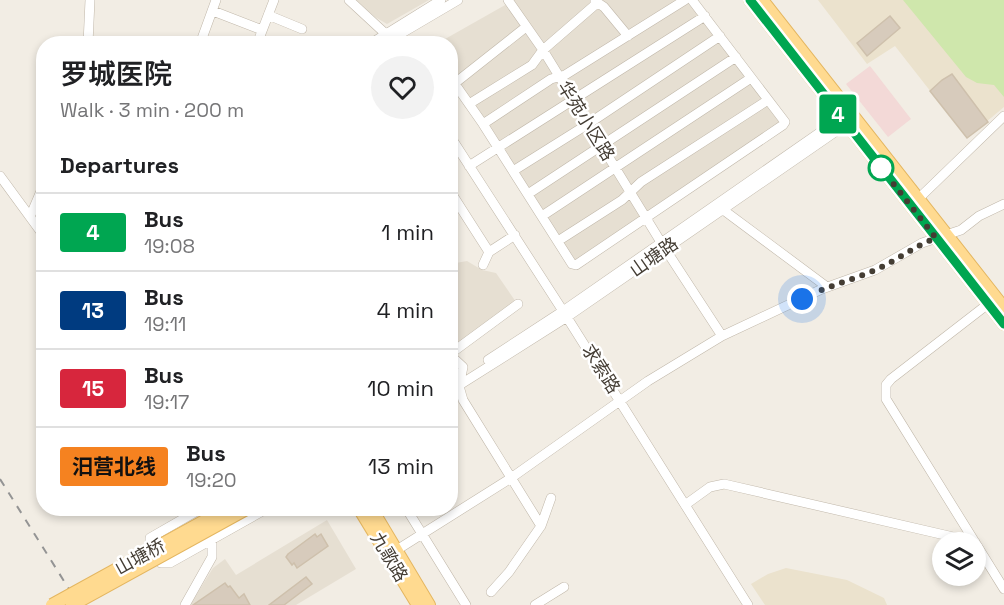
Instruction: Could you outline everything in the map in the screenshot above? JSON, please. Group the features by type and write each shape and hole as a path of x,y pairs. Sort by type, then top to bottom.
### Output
{"main road":[{"path":"750,0 848,118 941,236 1004,308"},
{"path":"762,0 848,118"},
{"path":"941,236 1004,324"},
{"name":"山塘桥","path":"51,605 213,516"},
{"name":"山塘桥","path":"72,605 233,516"},
{"name":"九歌路","path":"365,516 429,605"},
{"name":"九歌路","path":"375,516 418,605"}],"street":[{"path":"88,36 90,0"},
{"path":"203,36 216,0"},
{"path":"260,36 274,0"},
{"path":"349,0 387,36"},
{"path":"394,36 441,0"},
{"path":"395,36 459,0"},
{"name":"华苑小区路","path":"509,0 543,50 663,246 722,336"},
{"path":"483,124 551,79 628,36 685,0"},
{"path":"458,92 483,124 572,264 576,265 785,122 692,0"},
{"path":"469,104 532,65 543,50 595,2 604,7 628,36"},
{"path":"213,11 262,30"},
{"path":"268,15 302,29"},
{"path":"470,166 705,16"},
{"path":"458,81 526,27"},
{"path":"513,171 720,36"},
{"path":"528,194 736,57"},
{"path":"542,216 752,78"},
{"path":"558,241 622,200 642,182 768,100"},
{"path":"914,202 1004,116"},
{"name":"山塘路","path":"458,383 565,314 848,118"},
{"name":"求索路","path":"458,148 748,605"},
{"path":"0,176 36,225"},
{"path":"0,185 36,234"},
{"path":"30,217 36,203"},
{"path":"458,204 489,252"},
{"path":"458,511 511,477 620,400 722,336 826,287 875,270 922,243 964,228 979,216 1004,204"},
{"path":"720,207 826,287"},
{"path":"483,265 489,252 514,235"},
{"path":"458,348 518,304"},
{"path":"969,532 889,405 885,393 886,385 891,379 988,304"},
{"path":"458,362 463,367 458,378"},
{"path":"458,391 541,526"},
{"path":"686,505 711,487 724,484 932,532"},
{"path":"491,592 509,572 541,526 551,498"},
{"path":"186,516 153,535 149,540 161,563 166,564 212,541 254,516"},
{"path":"411,516 466,605"},
{"path":"392,553 450,516"},
{"path":"185,605 212,557 212,541"},
{"path":"986,560 1004,589"},
{"path":"535,605 564,587"}],"shaded area":[{"path":"356,0 429,0 387,24 375,17"},
{"path":"514,0 690,0 783,123 575,264 458,87 458,36 450,36"},
{"path":"818,0 1004,0 1004,107 967,138 895,46 867,64"},
{"path":"870,66 911,119 888,137 846,84"},
{"path":"467,261 482,270 496,273 516,302 458,344 458,263"},
{"path":"327,520 356,569 296,605 190,605 213,568 225,559 236,575"},
{"path":"786,568 847,580 884,598 887,605 765,605 751,584 768,574"}],"green space":[{"path":"903,0 1004,0 1004,97 994,85 977,83 966,77"}],"building":[{"path":"890,16 900,28 867,56 857,43"},
{"path":"952,74 988,122 967,138 930,91"},
{"path":"315,534 317,537 321,534 328,546 297,568 294,563 292,565 286,557 288,554"},
{"path":"306,577 312,584 284,605 269,605"},
{"path":"225,583 239,598 244,594 250,605 193,605"}],"railway":[{"path":"0,479 79,605"}],"bus line":[{"name":"4","path":"750,0 1004,324"}],"route":[{"path":"802,299 822,289 875,270 922,243 936,238 881,168"}]}
